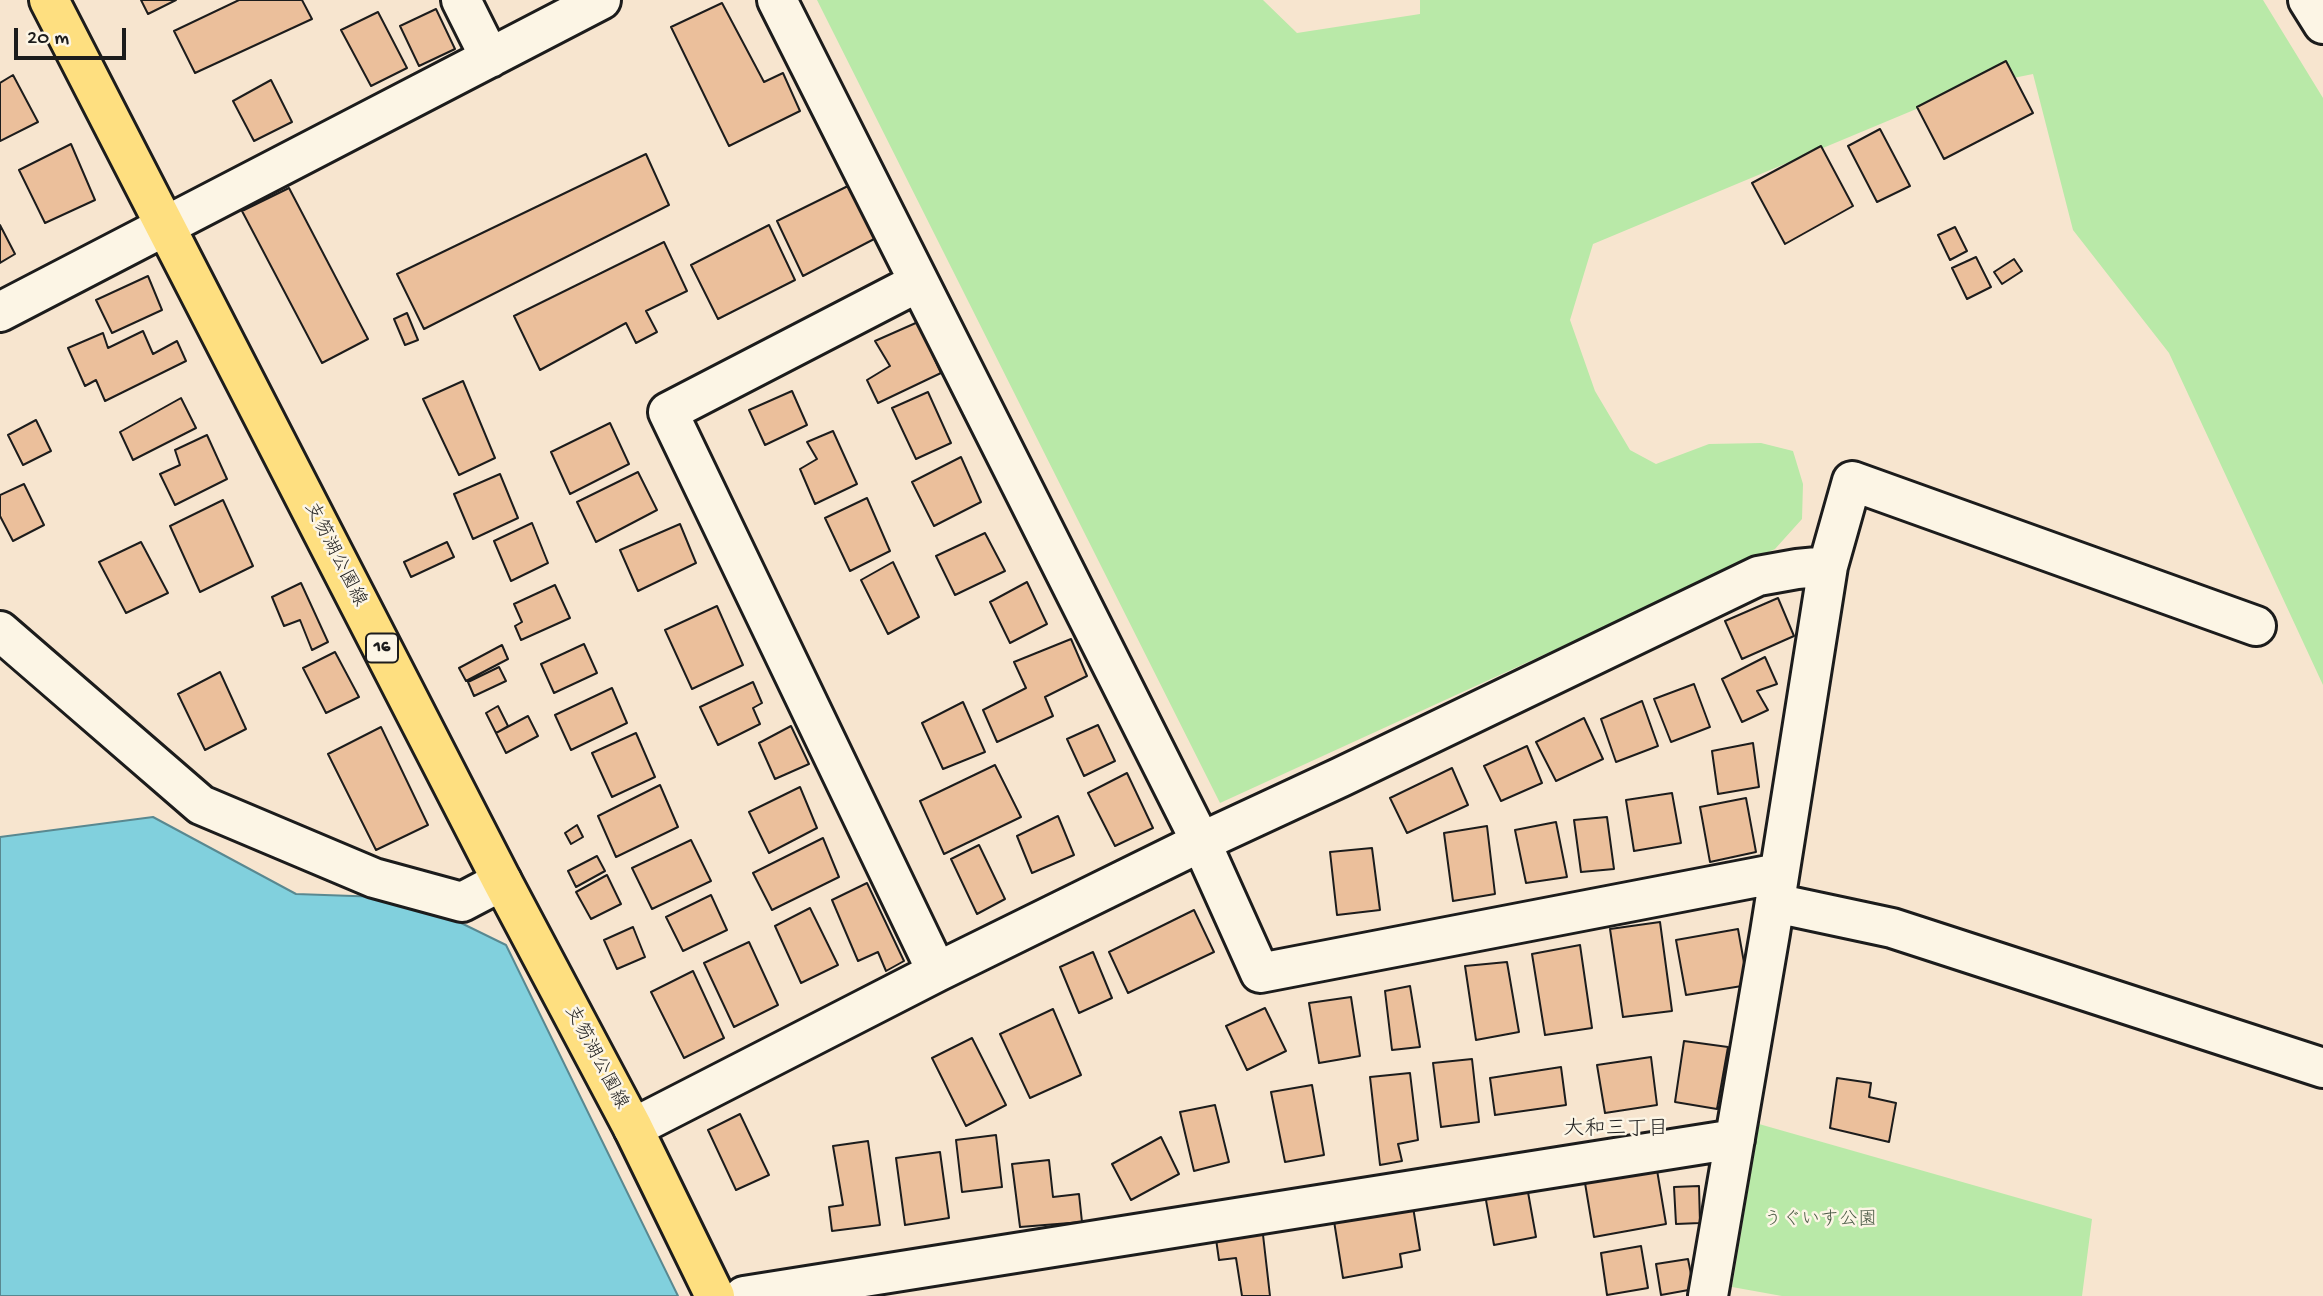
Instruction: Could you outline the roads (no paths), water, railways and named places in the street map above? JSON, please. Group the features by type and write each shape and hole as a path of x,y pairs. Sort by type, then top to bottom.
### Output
{"main road":[{"name":"支笏湖公園線","path":"49,0 502,881 633,1128 715,1296"}],"street":[{"path":"461,0 490,58"},
{"path":"0,312 601,0"},
{"path":"777,0 1201,842 1260,974 1777,888 2323,1068"},
{"path":"2308,0 2323,24"},
{"path":"919,282 668,412 937,972"},
{"path":"1708,1296 1828,566 1852,481 2256,625"},
{"path":"633,1128 937,972 1201,842 1758,576 1828,566"},
{"path":"0,631 201,805 374,878 462,902 502,881"},
{"path":"744,1296 1735,1139"}],"water":[{"path":"153,817 296,894 410,898 506,945 678,1296 0,1296 0,837"}],"district":[{"name":"大和三丁目","path":"1616,1131"}],"park label":[{"name":"うぐいす公園","path":"1820,1221"}]}
